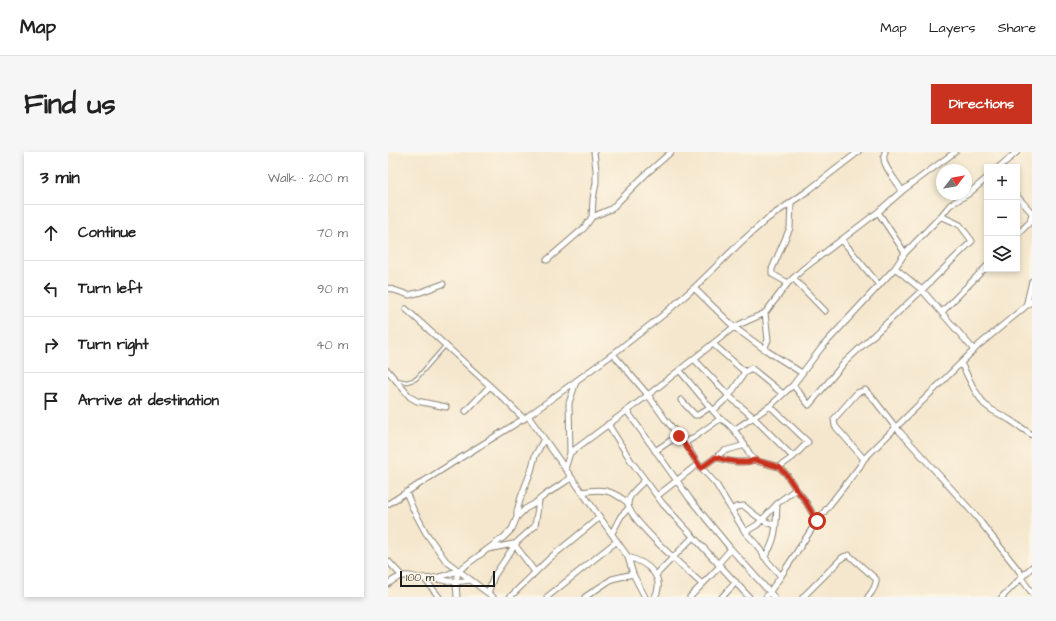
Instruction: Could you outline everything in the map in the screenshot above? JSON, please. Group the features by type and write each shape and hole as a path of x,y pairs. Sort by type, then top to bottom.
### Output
{"street":[{"path":"592,217 596,183 594,152"},
{"path":"547,260 584,228 592,217 611,209 645,175 671,152"},
{"path":"388,504 526,418 613,354 663,315 694,288 740,243 767,220 858,152"},
{"path":"885,152 882,157 884,164 902,191"},
{"path":"570,453 680,371 734,327 765,313 788,282 878,212 902,191 954,152"},
{"path":"1003,164 1017,152"},
{"path":"734,430 770,406 793,385 826,343 895,268 905,252 942,216 950,205 968,194 984,181"},
{"path":"1020,199 1032,213 1030,222 1020,232"},
{"path":"788,282 772,274 772,269 790,228 791,203"},
{"path":"878,212 905,252"},
{"path":"793,385 809,405 845,362 972,241 960,225 942,216"},
{"path":"842,240 879,285"},
{"path":"895,268 922,290 974,350"},
{"path":"942,312 984,269"},
{"path":"793,278 825,310"},
{"path":"1026,306 1032,280"},
{"path":"388,288 409,295 443,284"},
{"path":"694,288 734,327 764,349 802,373"},
{"path":"766,597 817,521 864,459 974,350 1032,301"},
{"path":"406,309 526,418 544,439 628,557 633,574 645,597"},
{"path":"764,349 768,340 765,313"},
{"path":"713,344 745,372"},
{"path":"613,354 648,395 685,443 700,466 716,484 745,532 781,576"},
{"path":"694,360 729,396 753,417 793,457"},
{"path":"961,363 974,389 984,404 1032,435"},
{"path":"681,400 695,416 712,409 729,396 745,372 751,368 783,394"},
{"path":"388,371 410,397 417,401 446,407"},
{"path":"680,371 720,419 724,420 734,430 755,460"},
{"path":"565,468 570,453 569,403 576,381"},
{"path":"466,411 490,386"},
{"path":"864,459 835,426 834,418 857,393 865,390 974,515 1022,577 1032,593"},
{"path":"770,406 808,442 793,457 779,467"},
{"path":"627,411 690,499 731,549 774,597"},
{"path":"685,443 720,419"},
{"path":"608,424 631,461 657,496 749,597"},
{"path":"655,451 679,436"},
{"path":"432,579 458,570 504,537 512,529 535,456 544,439"},
{"path":"657,496 676,481 724,451 744,445"},
{"path":"716,457 738,462 755,460 779,467 786,474 804,499 817,521"},
{"path":"516,517 525,509 571,478"},
{"path":"645,480 630,496 628,510 640,524 702,584"},
{"path":"745,532 757,525 777,504 796,489"},
{"path":"582,492 604,490 618,494 628,503"},
{"path":"406,492 426,533 446,561 493,597"},
{"path":"488,593 494,576 515,545 535,526 539,500"},
{"path":"764,557 772,544 777,504"},
{"path":"732,510 736,507 744,506 761,520 775,525"},
{"path":"612,533 621,516 628,510"},
{"path":"510,597 550,558 600,517"},
{"path":"656,575 693,537"},
{"path":"547,597 617,541"},
{"path":"487,549 513,544 515,545"},
{"path":"515,545 535,572"},
{"path":"690,597 719,565 731,549"},
{"path":"803,597 844,557 849,555 876,579 874,587 868,597"},
{"path":"628,557 637,560 656,575 658,582 655,597"},
{"path":"388,562 401,575"},
{"path":"1002,597 1032,567"},
{"path":"456,597 458,570"},
{"path":"585,597 612,579 633,574"},
{"path":"388,584 401,575 456,582 471,580"},
{"path":"424,578 439,597"},
{"path":"722,597 736,582"}],"lane":[{"path":"394,379 407,382 416,379 445,346"}],"route":[{"path":"679,436 701,468 716,457 738,462 755,460 779,467 786,474 804,499 817,521"}]}
